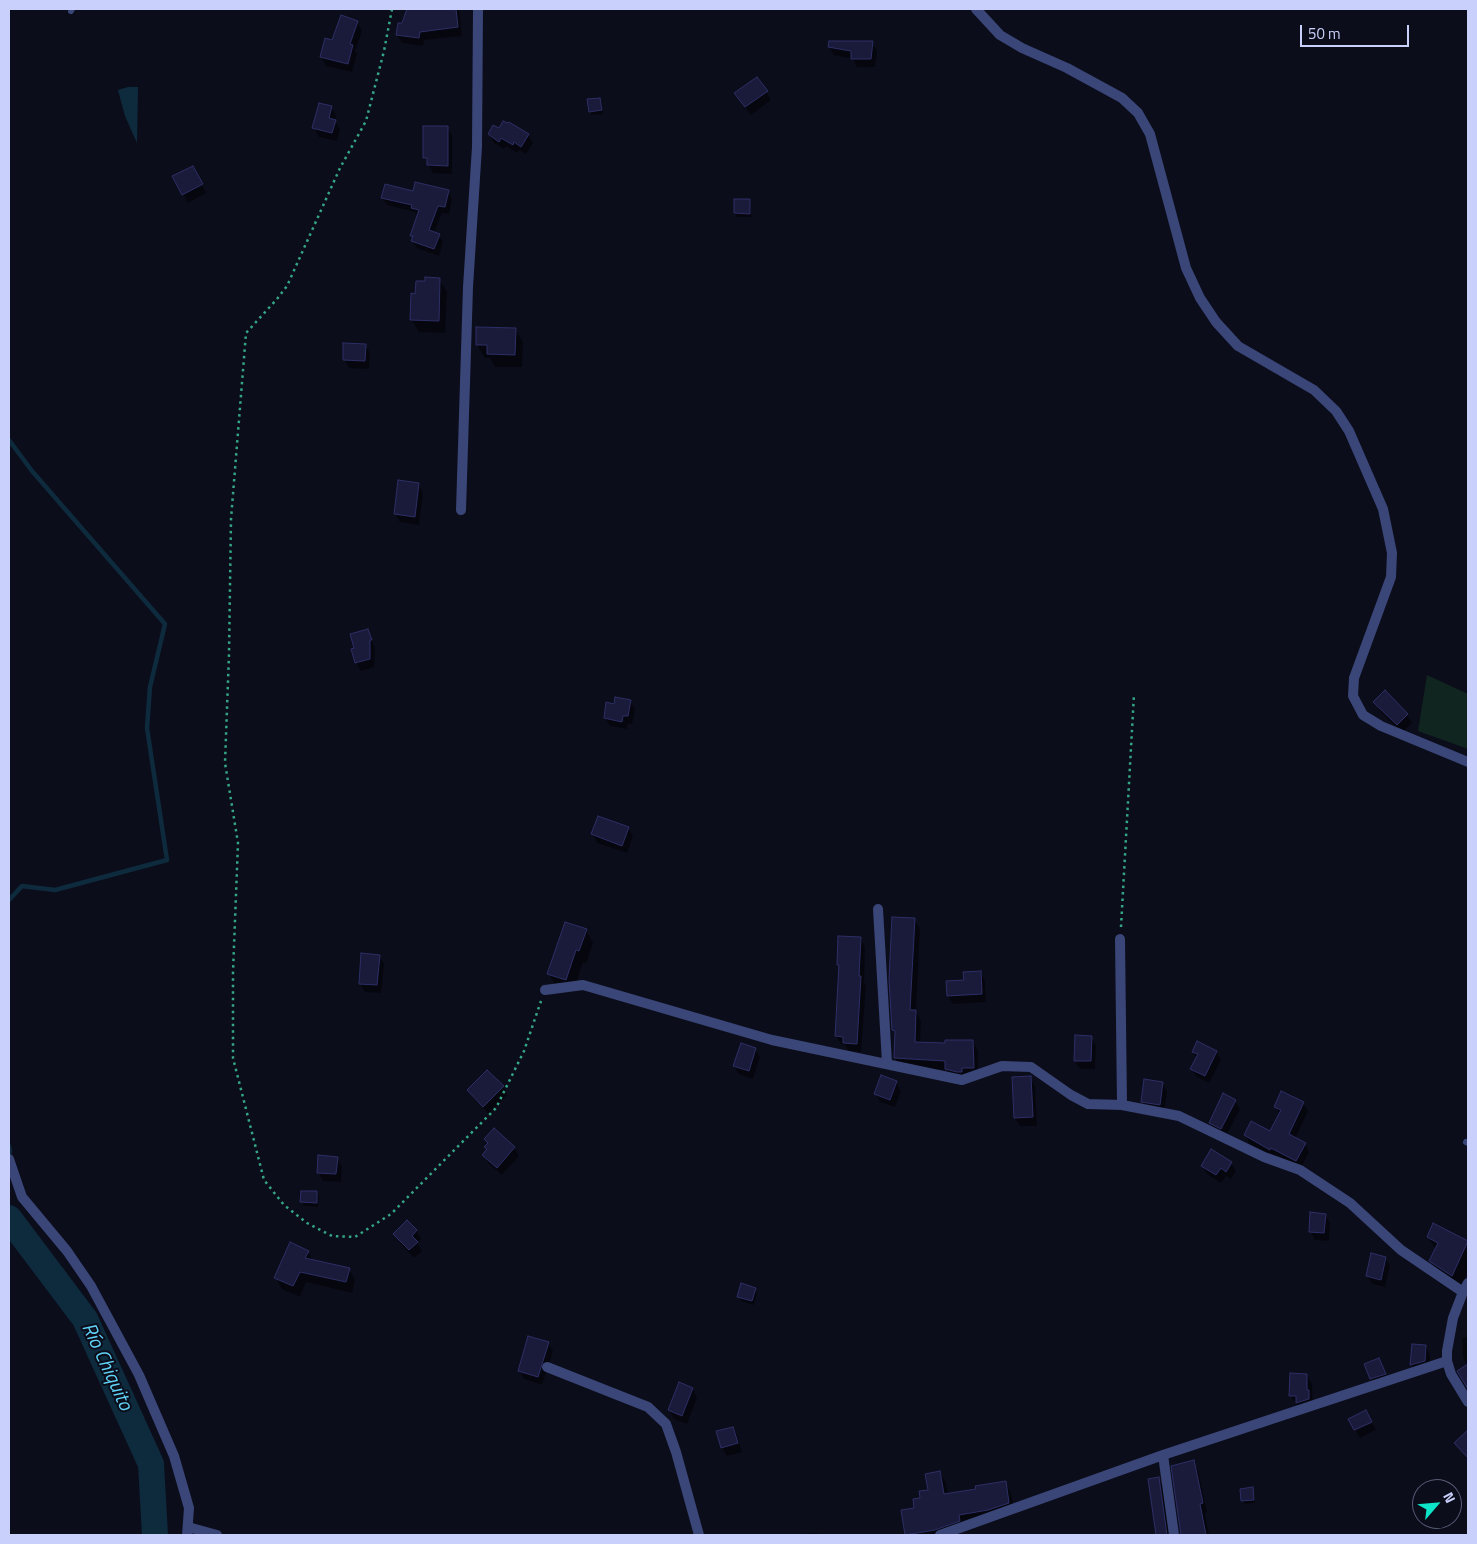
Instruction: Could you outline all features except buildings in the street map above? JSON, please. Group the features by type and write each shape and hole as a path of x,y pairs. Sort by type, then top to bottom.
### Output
{"street":[{"path":"460,510 468,287 477,147 478,9"},
{"path":"976,9 1000,35 1122,98 1138,113 1150,134 1186,268 1200,298 1216,322 1238,346 1314,390 1336,411 1349,431 1383,509 1392,553 1391,577 1354,678 1354,696 1363,715 1381,726 1468,762"},
{"path":"878,909 887,1063"},
{"path":"1120,939 1122,1104"},
{"path":"545,990 583,985 772,1040 962,1080 1002,1066 1031,1067 1071,1095 1088,1104 1122,1104 1179,1116 1264,1156 1300,1170 1350,1203 1401,1250 1465,1288 1452,1324 1447,1361 1451,1374 1468,1402"},
{"path":"9,1159 22,1197 67,1251 91,1286 139,1375 174,1456 189,1508 187,1531 217,1535"},
{"path":"940,1535 1163,1455 1447,1361"},
{"path":"547,1367 648,1407 666,1424 676,1452 699,1535"},
{"path":"1163,1455 1174,1535"}],"path":[{"path":"392,9 384,51 366,121 340,168 287,286 278,299 246,333 231,519 225,763 238,843 233,972 233,1058 264,1180 284,1205 307,1223 332,1236 355,1237 391,1214 496,1108 524,1051 545,990"},
{"path":"1120,939 1134,694"}],"green space":[{"path":"1427,675 1468,694 1468,749 1418,731"}],"water":[{"path":"138,87 137,143 125,116 118,90"}],"waterway":[{"path":"9,440 32,471 165,624 150,687 147,728 167,860 55,890 22,886 9,900"},
{"path":"9,1146 9,1154"},
{"name":"Río Chiquito","path":"9,1218 85,1319 151,1464 155,1535"}]}
